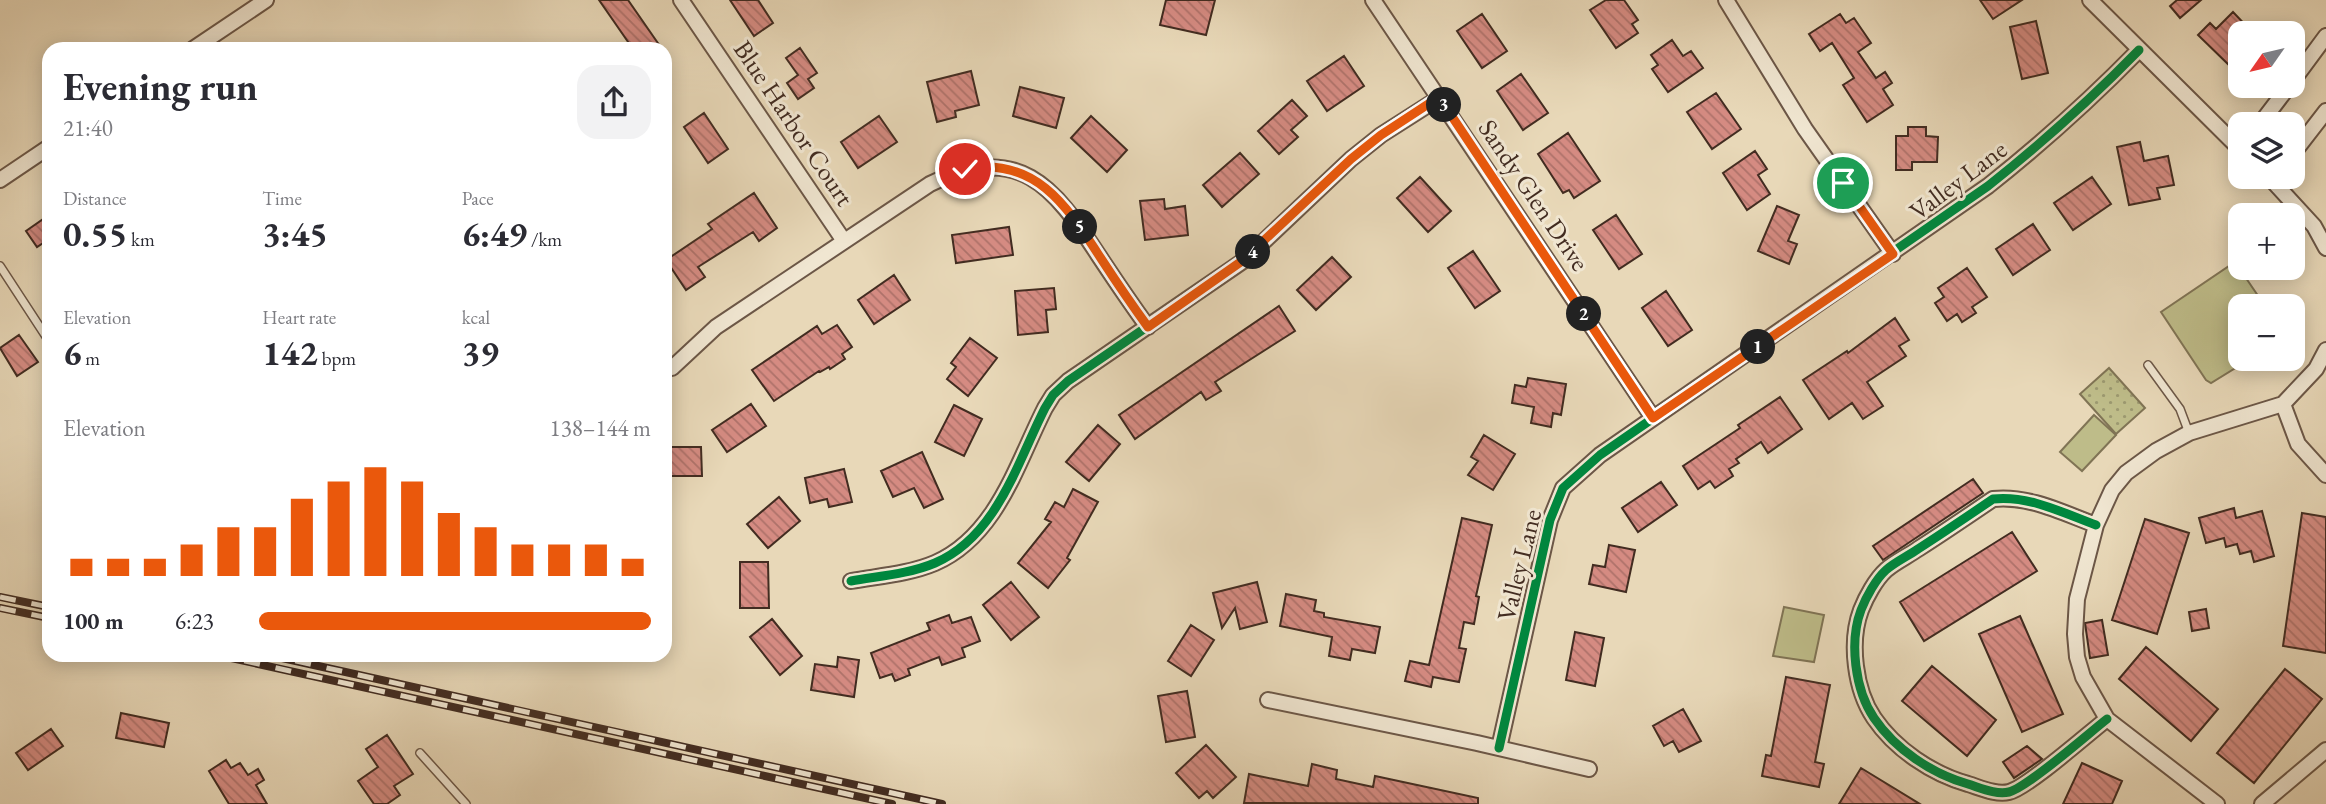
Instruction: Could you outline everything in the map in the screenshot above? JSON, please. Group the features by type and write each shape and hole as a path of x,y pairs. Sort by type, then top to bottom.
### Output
{"street":[{"path":"203,42 266,0"},
{"name":"Blue Harbor Court","path":"681,0 844,241"},
{"name":"Sandy Glen Drive","path":"1373,0 1653,418"},
{"path":"1726,0 1805,128 1893,254"},
{"path":"2090,0 2228,137"},
{"path":"2305,65 2326,36"},
{"name":"Valley Lane","path":"1499,748 1531,596 1550,520 1563,488 1580,470 1653,418 1988,186 2104,86 2139,50"},
{"path":"851,581 922,568 950,555 972,538 1003,495 1053,395 1068,381 1242,261 1351,159 1381,135 1439,97"},
{"path":"2269,112 2280,98"},
{"path":"2305,138 2326,111"},
{"path":"0,180 42,152"},
{"name":"Blue Harbor Court","path":"672,367 716,327 930,184 953,173 990,166 1012,170 1035,180 1063,204 1148,327"},
{"path":"2284,189 2320,226 2326,248"},
{"path":"2217,804 2107,719 2083,677 2077,657 2077,599 2096,525 2112,490 2126,473 2156,451 2189,433 2283,404 2321,366 2326,350"},
{"path":"2283,404 2298,444 2326,475"},
{"path":"2096,525 2025,499 1993,499 1885,570 1861,611 1856,633 1858,679 1874,718 1912,756 1935,771 1962,783 1998,793 2018,788 2107,719"},
{"path":"1268,700 1589,769"},
{"path":"2262,804 2326,750"},
{"path":"2017,804 2018,788"}],"lane":[{"path":"0,266 42,330"},
{"path":"2148,365 2180,409 2189,433"},
{"path":"420,753 466,804"}],"shaded area":[{"path":"2228,267 2228,280 2247,280 2257,294 2228,294 2228,371 2230,371 2211,383 2206,380 2161,312"},
{"path":"2109,368 2145,408 2116,434 2080,394"},
{"path":"2094,415 2116,435 2082,471 2060,452"},
{"path":"1784,607 1824,615 1814,662 1773,656"}],"building":[{"path":"599,0 628,0 657,42 628,42"},
{"path":"730,0 758,0 773,23 754,36"},
{"path":"1166,0 1215,0 1206,35 1160,25"},
{"path":"1606,0 1624,0 1638,20 1632,24 1638,33 1616,48 1590,10"},
{"path":"1980,0 2022,0 1993,19"},
{"path":"2177,0 2201,0 2180,18 2170,6"},
{"path":"2233,12 2242,21 2228,21 2228,64 2198,35 2210,23 2216,29"},
{"path":"1482,14 1507,51 1482,68 1457,31"},
{"path":"1840,14 1846,23 1854,18 1871,43 1858,52 1876,78 1885,72 1892,83 1883,89 1893,105 1867,122 1843,85 1854,78 1832,43 1820,51 1809,34"},
{"path":"2036,21 2048,73 2022,79 2010,27"},
{"path":"1672,40 1683,56 1691,51 1703,68 1668,92 1652,69 1658,65 1651,55"},
{"path":"800,48 817,73 808,79 814,88 798,99 787,83 798,75 786,58"},
{"path":"1344,56 1364,86 1327,111 1307,81"},
{"path":"971,71 979,105 955,111 956,117 937,122 927,82"},
{"path":"1521,74 1548,113 1523,130 1497,91"},
{"path":"1020,87 1064,98 1056,128 1013,116"},
{"path":"1716,93 1741,129 1712,149 1687,112"},
{"path":"1292,100 1307,116 1291,130 1298,137 1279,154 1258,131"},
{"path":"704,113 728,149 708,163 684,127"},
{"path":"879,116 897,142 858,168 841,142"},
{"path":"1091,116 1127,150 1107,172 1071,138"},
{"path":"1908,127 1926,127 1926,136 1938,137 1937,162 1912,162 1912,170 1896,170 1896,136 1908,136"},
{"path":"1568,133 1600,181 1574,198 1569,190 1563,193 1538,154"},
{"path":"2140,142 2144,161 2168,156 2174,185 2157,188 2160,199 2129,205 2117,147"},
{"path":"1755,151 1767,169 1758,175 1770,194 1747,210 1723,173"},
{"path":"1240,153 1259,174 1222,207 1203,185"},
{"path":"1420,177 1451,211 1428,232 1397,198"},
{"path":"2092,177 2111,204 2073,230 2054,203"},
{"path":"754,193 777,228 759,241 753,232 698,267 705,277 686,290 672,269 672,256 712,229 708,224"},
{"path":"1164,199 1165,209 1185,206 1188,235 1145,240 1140,201"},
{"path":"1777,206 1799,215 1788,241 1797,244 1789,264 1758,251"},
{"path":"1616,215 1642,254 1619,269 1593,230"},
{"path":"42,220 42,244 37,247 26,231"},
{"path":"2033,224 2050,250 2013,275 1996,249"},
{"path":"1009,227 1013,255 956,263 952,235"},
{"path":"1473,251 1500,291 1475,308 1448,268"},
{"path":"1332,257 1351,277 1316,310 1297,290"},
{"path":"1967,268 1987,297 1972,307 1976,313 1962,322 1957,314 1947,321 1935,303 1944,297 1938,288"},
{"path":"894,275 910,300 874,324 858,300"},
{"path":"1054,288 1056,309 1046,310 1048,332 1018,335 1015,291"},
{"path":"1666,291 1692,330 1668,346 1642,308"},
{"path":"1279,306 1295,331 1215,382 1221,391 1206,400 1201,392 1135,439 1119,415"},
{"path":"1895,318 1909,340 1899,346 1906,356 1867,382 1883,406 1863,419 1852,403 1829,419 1803,380 1847,351 1848,353"},
{"path":"837,325 852,347 842,354 845,359 830,369 829,367 819,371 774,401 752,370 817,326 822,334"},
{"path":"19,335 38,362 17,376 0,348"},
{"path":"970,338 997,358 968,396 947,379 956,367 951,363"},
{"path":"1528,378 1566,384 1561,415 1553,413 1551,427 1531,423 1534,407 1512,403 1515,385 1526,387"},
{"path":"1780,397 1802,429 1768,453 1761,442 1736,459 1739,463 1729,469 1733,476 1715,488 1710,481 1698,489 1683,466"},
{"path":"751,404 766,426 727,452 712,430"},
{"path":"954,405 982,419 964,456 935,442"},
{"path":"1098,425 1120,444 1089,481 1066,462"},
{"path":"1484,435 1515,454 1493,490 1468,475 1478,461 1471,457"},
{"path":"672,447 701,447 702,476 672,476"},
{"path":"922,452 943,499 924,508 914,488 893,497 881,471"},
{"path":"844,469 852,502 829,507 827,499 810,503 805,478"},
{"path":"1973,479 1983,493 1883,560 1873,546"},
{"path":"1661,482 1677,505 1638,532 1622,508"},
{"path":"1073,489 1098,502 1067,558 1070,560 1048,588 1018,563 1051,522 1045,519 1055,502 1064,507"},
{"path":"779,497 800,521 768,548 747,524"},
{"path":"2234,508 2236,518 2262,511 2274,556 2254,562 2251,551 2240,554 2237,544 2226,547 2224,538 2206,543 2199,518"},
{"path":"2302,513 2326,517 2326,653 2283,646"},
{"path":"1462,518 1492,525 1476,596 1479,597 1474,624 1464,622 1459,648 1466,649 1459,682 1433,677 1431,687 1405,681 1410,661 1429,665"},
{"path":"2145,519 2189,533 2157,634 2112,620"},
{"path":"2012,532 2037,571 1924,641 1900,602"},
{"path":"1609,545 1635,550 1626,592 1589,584 1593,565 1605,567"},
{"path":"740,562 768,562 769,608 740,608"},
{"path":"1011,582 1039,617 1011,640 983,605"},
{"path":"1257,582 1267,622 1240,629 1235,608 1222,628 1213,593"},
{"path":"1286,594 1316,600 1314,611 1324,613 1324,617 1380,627 1375,653 1352,649 1350,660 1329,656 1332,637 1280,626"},
{"path":"2206,609 2209,628 2192,631 2189,612"},
{"path":"949,615 952,623 971,617 980,641 962,648 965,657 942,665 939,657 908,669 910,675 895,681 892,674 880,678 871,653 930,630 927,623"},
{"path":"2020,616 2063,714 2022,732 1979,634"},
{"path":"772,619 802,656 780,675 750,637"},
{"path":"2102,620 2108,655 2090,658 2085,623"},
{"path":"1191,625 1214,640 1191,676 1168,661"},
{"path":"1575,632 1604,638 1595,686 1566,680"},
{"path":"2146,647 2218,709 2191,741 2119,679"},
{"path":"838,657 859,660 854,697 811,690 815,664 837,667"},
{"path":"1932,666 1996,720 1967,756 1902,701"},
{"path":"2285,669 2322,699 2254,783 2217,753"},
{"path":"1786,677 1830,685 1815,762 1824,764 1819,787 1762,776 1766,755 1771,756"},
{"path":"1187,691 1195,737 1166,742 1158,696"},
{"path":"1683,709 1701,741 1679,752 1673,741 1664,746 1653,726"},
{"path":"121,713 169,723 164,747 116,738"},
{"path":"51,729 63,746 28,770 16,753"},
{"path":"387,735 413,774 394,786 400,795 387,804 374,804 358,781 378,767 366,749"},
{"path":"1206,745 1236,777 1213,798 1207,791 1199,798 1176,773"},
{"path":"2027,746 2042,759 2014,778 2003,762"},
{"path":"226,760 231,768 240,763 248,775 258,769 264,780 256,785 267,804 229,804 209,771"},
{"path":"2082,763 2122,781 2112,804 2063,804"},
{"path":"1312,764 1337,770 1336,779 1373,787 1375,776 1478,798 1478,804 1244,803 1249,774 1308,786"},
{"path":"1861,768 1920,804 1839,804"}],"railway":[{"path":"0,597 42,606"},
{"path":"0,608 42,617"},
{"path":"249,662 892,804"},
{"path":"300,662 942,804"}],"cycle path":[{"path":"1499,748 1550,520 1563,488 1600,455 1988,186 2066,120 2139,50"},
{"path":"851,581 915,570 956,551 990,517 1053,395 1068,381 1243,261 1351,159 1381,135 1439,98"},
{"path":"2096,525 2033,502 1993,499 1893,564 1882,574 1861,610 1855,636 1855,651 1858,680 1867,707 1892,740 1915,759 1941,774 1988,791 2004,793 2018,788 2107,719"}],"route":[{"path":"965,169 990,166 1012,170 1035,180 1055,195 1079,225 1148,327 1242,261 1351,159 1381,135 1439,97 1653,418 1893,254 1843,183"}]}
